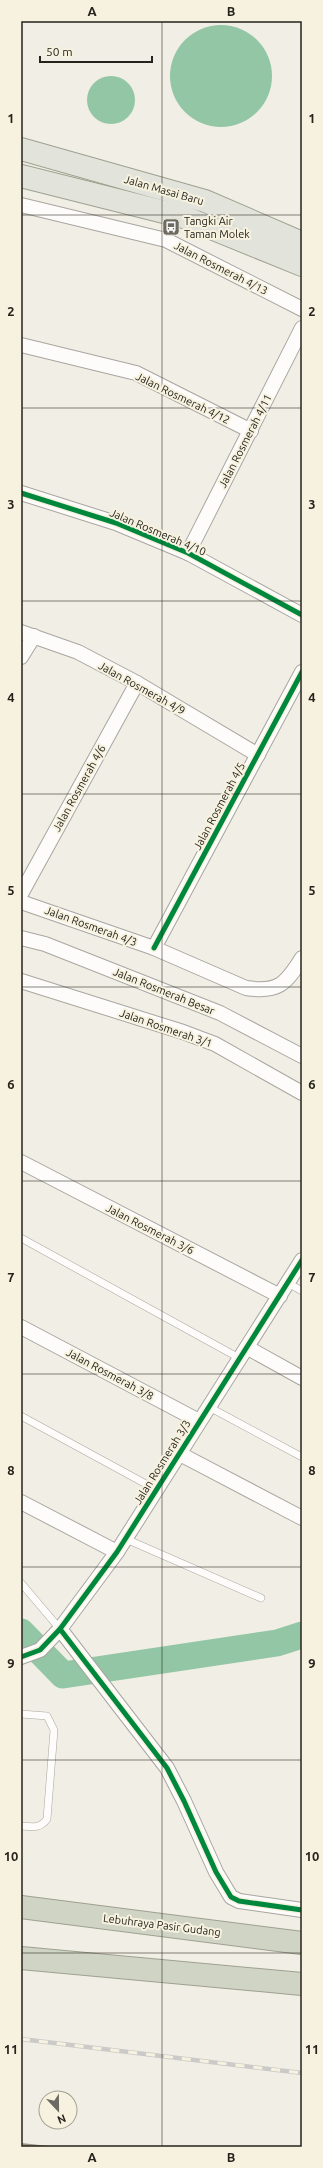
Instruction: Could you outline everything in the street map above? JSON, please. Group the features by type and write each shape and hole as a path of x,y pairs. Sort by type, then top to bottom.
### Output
{"highway":[{"name":"Lebuhraya Pasir Gudang","path":"21,1907 302,1943"},
{"path":"21,1958 302,1984"}],"main road":[{"name":"Jalan Masai Baru","path":"21,149 205,201 302,243"},
{"name":"Jalan Masai Baru","path":"21,176 184,217 302,265"}],"street":[{"name":"Jalan Rosmerah 4/13","path":"21,205 166,240 302,309"},
{"name":"Jalan Rosmerah 4/11","path":"188,553 302,328"},
{"name":"Jalan Rosmerah 4/12","path":"21,345 136,373 251,431"},
{"name":"Jalan Rosmerah 4/10","path":"21,493 116,523 188,553 302,615"},
{"path":"21,657 27,634"},
{"name":"Jalan Rosmerah 4/9","path":"27,634 78,652 137,683 258,755"},
{"name":"Jalan Rosmerah 4/5","path":"154,948 302,672"},
{"name":"Jalan Rosmerah 4/6","path":"21,894 137,683"},
{"name":"Jalan Rosmerah 4/3","path":"21,902 154,948 246,988 261,990 273,989 284,983 293,973 302,958"},
{"name":"Jalan Rosmerah Besar","path":"21,938 45,944 220,1014 302,1056"},
{"name":"Jalan Rosmerah 3/1","path":"21,981 183,1032 215,1044 302,1093"},
{"name":"Jalan Rosmerah 3/6","path":"21,1162 280,1296"},
{"name":"Jalan Rosmerah 3/3","path":"21,1657 40,1650 60,1629 117,1552 158,1490 199,1421 244,1353 302,1260"},
{"name":"Jalan Rosmerah 3/8","path":"21,1327 199,1421"},
{"path":"244,1353 302,1378"},
{"path":"180,1454 302,1518"},
{"path":"21,1502 117,1552"},
{"path":"60,1629 166,1768 184,1801 216,1872 231,1897 239,1901 302,1910"}],"lane":[{"path":"21,1238 244,1353"},
{"path":"288,1283 302,1291"},
{"path":"209,1407 302,1456"},
{"path":"21,1416 158,1490"},
{"path":"126,1539 261,1598"},
{"path":"21,1583 60,1629"},
{"path":"21,1714 47,1716 54,1730 47,1819 43,1824 36,1827 21,1826"}],"shaded area":[{"path":"221,25 240,29 257,40 268,57 272,76 268,95 257,112 240,123 221,127 202,123 185,112 174,95 170,76 174,57 185,40 202,29"},
{"path":"106,76 116,76 125,80 131,86 135,95 135,105 131,114 125,120 116,124 106,124 97,120 91,114 87,105 87,95 91,86 97,80"}],"building":[{"path":"21,2143 49,2146 49,2147 21,2147"}],"waterway":[{"path":"21,1632 63,1675 277,1643 302,1635"}],"railway":[{"path":"21,2039 302,2073"}],"cycle path":[{"path":"21,493 116,523 188,553 302,615"},
{"path":"154,948 302,672"},
{"path":"21,1657 40,1650 60,1629 117,1552 302,1260"},
{"path":"60,1629 167,1768 184,1801 216,1872 231,1897 239,1901 302,1910"}],"place":[{"name":"Tangki Air Taman Molek","path":"171,227"}]}
